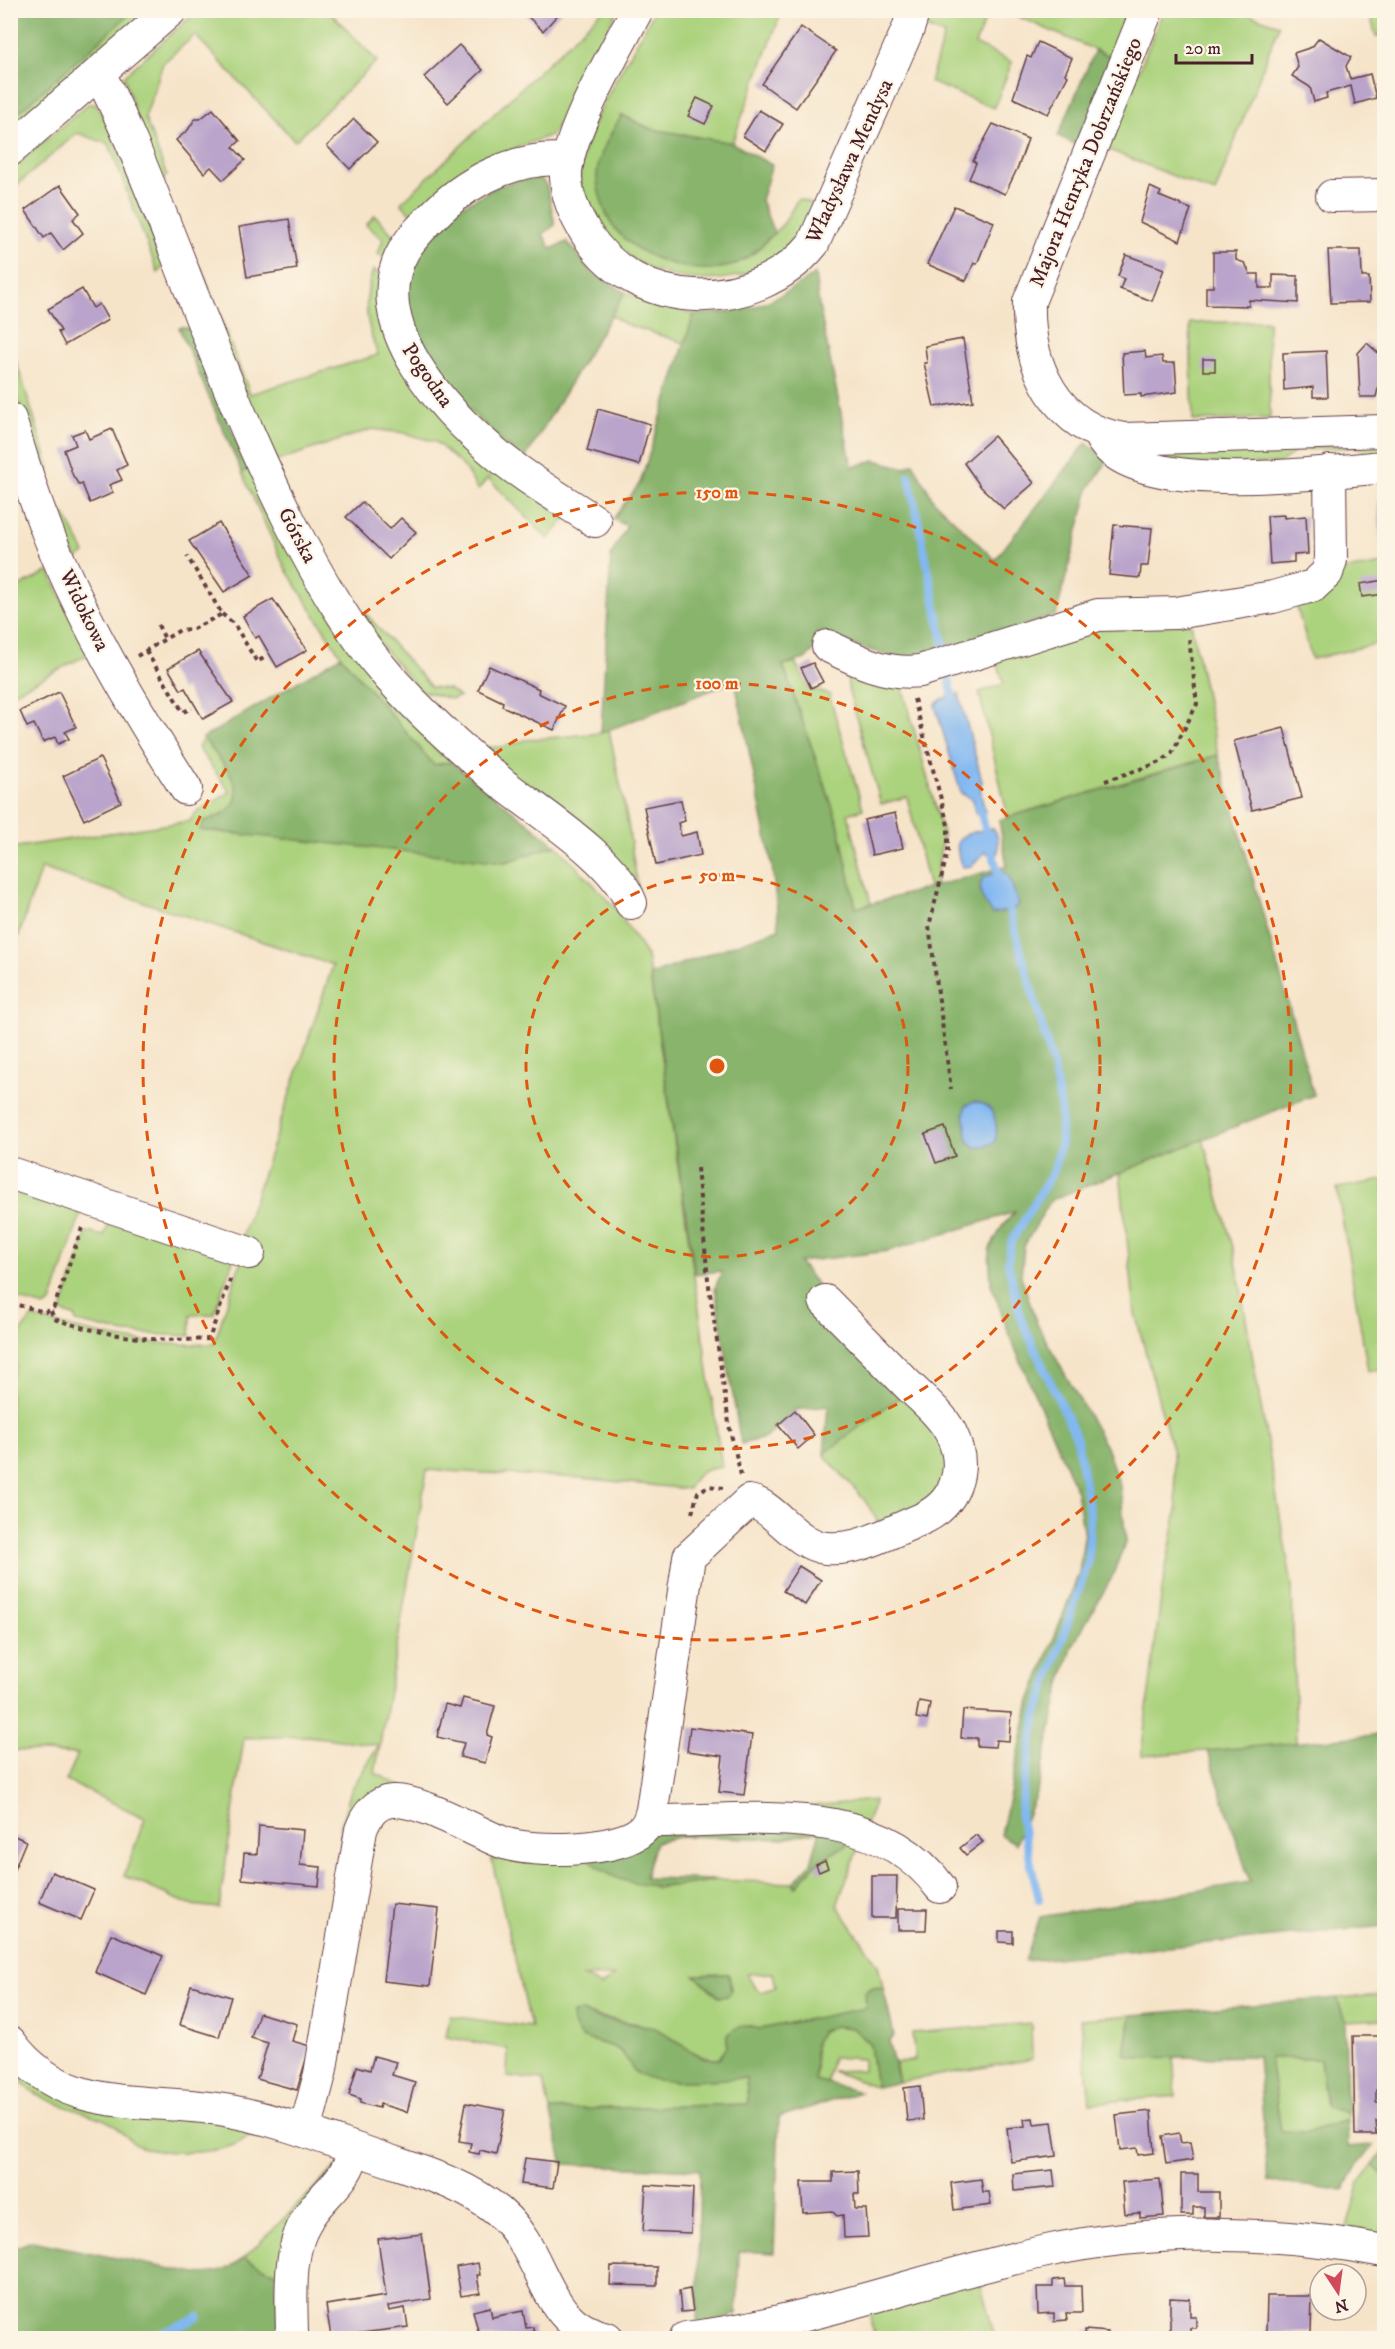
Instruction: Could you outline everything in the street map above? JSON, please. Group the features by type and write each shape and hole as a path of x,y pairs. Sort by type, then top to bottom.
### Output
{"street":[{"path":"10,150 171,10"},
{"name":"Władysława Mendysa","path":"637,10 576,132 568,160 568,192 576,214 595,247 618,268 662,290 693,296 722,295 762,283 792,266 808,250 822,230 914,10"},
{"name":"Majora Henryka Dobrzańskiego","path":"1147,10 1029,302 1031,342 1047,388 1068,413 1098,433 1133,440 1384,431"},
{"name":"Górska","path":"99,73 140,159 253,443 293,528 337,608 368,652 392,680 471,756 602,863 625,889 631,903"},
{"name":"Pogodna","path":"568,160 545,159 516,166 490,175 453,197 420,228 404,251 394,279 393,306 401,337 411,358 440,399 500,458 594,521"},
{"path":"1332,196 1384,195"},
{"name":"Widokowa","path":"10,419 40,515 78,598 117,674 186,789"},
{"path":"1098,433 1116,456 1133,465 1158,471 1222,477 1384,467"},
{"path":"828,646 859,662 890,671 907,672 1098,615 1185,611 1272,597 1313,586 1327,573 1331,560 1330,471"},
{"path":"10,1173 245,1252"},
{"path":"305,2131 320,2074 361,1830 373,1810 384,1802 406,1802 505,1844 533,1848 575,1848 614,1843 641,1832 649,1821 689,1557 749,1501 759,1504 794,1534 820,1547 845,1548 934,1513 945,1503 957,1482 959,1464 957,1450 945,1423 825,1301"},
{"path":"649,1821 782,1820 833,1824 897,1847 922,1865 940,1887"},
{"path":"10,2042 39,2073 73,2093 105,2099 216,2108 305,2131 431,2174 489,2204 519,2233 537,2261 563,2316 581,2331 607,2338"},
{"path":"292,2338 293,2269 297,2243 310,2215 347,2172 354,2149"},
{"path":"686,2338 729,2333 803,2316 1015,2258 1102,2242 1239,2237 1318,2242 1384,2251"}],"path":[{"path":"187,556 222,614 234,624 257,662 267,656"},
{"path":"1106,781 1167,759 1195,711 1197,696 1185,611"},
{"path":"192,708 183,712 144,652 184,629 193,629 222,614"},
{"path":"158,625 165,639"},
{"path":"907,672 948,825 948,851 929,926 929,940 951,1089"},
{"path":"697,1168 708,1279 729,1430 749,1501"},
{"path":"51,1311 59,1297 91,1201"},
{"path":"51,1311 54,1319 122,1337 160,1341 209,1339 245,1252"},
{"path":"10,1303 39,1311 51,1311"}],"green space":[{"path":"11,10 133,10 133,11 11,119"},
{"path":"133,11 152,11 11,132 10,119"},
{"path":"197,11 207,11 216,17 224,11 329,11 377,61 295,141 195,35 163,63 145,118 167,176 158,180 128,111 134,108 124,76"},
{"path":"602,11 617,11 552,135 520,146 412,215 401,203"},
{"path":"654,11 782,11 732,143 651,129 622,115 752,255 784,223 798,199 820,206 801,236 784,255 756,270 733,277 709,280 663,273 641,264 621,250 604,233 591,214 585,199 580,176 588,137 609,92"},
{"path":"933,11 989,11 975,44 1012,62 994,108 930,82 944,35 926,28"},
{"path":"1005,11 1135,11 1116,59"},
{"path":"1163,11 1239,11 1279,25 1215,193 1107,149"},
{"path":"1369,11 1384,11 1384,34 1376,37"},
{"path":"1095,50 1116,59 1079,146 1058,136"},
{"path":"88,104 95,104 106,119 164,266 158,273 109,144 77,133 11,190 11,170"},
{"path":"622,115 651,129 732,143 772,165 761,200 774,233 743,260 716,269 700,269 669,263 640,250 627,241 609,220 597,179 602,154"},
{"path":"527,178 541,179 547,186 555,225 543,234 551,249 567,242 592,273 625,292 523,462 429,369 402,307 409,264 449,213 499,186"},
{"path":"375,215 400,243 392,262 378,254 383,239 366,225"},
{"path":"201,268 250,394 378,355 368,323 367,293 373,270 387,277 569,515 548,539 488,478 478,490 464,467 436,442 404,433 372,429 271,463 194,270"},
{"path":"815,274 819,306 852,467 875,460 905,468 913,463 934,501 995,560 1086,443 1108,460 1089,488 1056,615 914,663 826,637 805,659 783,665 838,823 856,908 1007,866 999,820 1218,755 1314,1095 1051,1200 1024,1246 1021,1276 1037,1324 1106,1447 1120,1486 1126,1541 1111,1579 1073,1645 1062,1679 1039,1785 1016,1844 1001,1835 1030,1701 1079,1573 1084,1537 1077,1492 1011,1339 991,1284 989,1250 1003,1225 1015,1212 888,1251 799,1262 903,1394 824,1454 828,1406 795,1410 765,1438 741,1444 715,1288 722,1271 695,1274 650,975 779,929 772,865 735,681 601,733 611,555 627,526 613,519 640,483 694,314 730,312 758,305 785,293"},
{"path":"625,292 658,305 694,314 685,343 625,324 611,315"},
{"path":"1268,321 1270,418 1193,421 1190,323"},
{"path":"179,328 190,329 248,469 242,473"},
{"path":"10,341 50,470 45,478 30,440 11,375"},
{"path":"1384,442 1384,457 1378,458 1357,447 1298,450 1278,464 1147,463 1159,452"},
{"path":"248,469 376,680 441,755 450,748 461,759 434,765 341,656 285,568 242,473"},
{"path":"54,515 65,515 85,553 77,559"},
{"path":"1384,564 1384,642 1312,659 1295,601 1339,571"},
{"path":"49,571 89,654 11,694 11,591"},
{"path":"367,615 431,687 449,689 459,697 451,699 419,690 359,619"},
{"path":"1191,623 1218,755 1008,817 979,692 1004,684 996,659 1077,627"},
{"path":"341,656 434,765 451,762 556,845 506,862 200,830 204,821 222,814 233,806 237,796 230,773 203,738"},
{"path":"795,662 809,689 829,694 863,809 848,814 871,904 856,908 838,823 783,665"},
{"path":"849,668 902,686 943,834 935,886 929,888 907,797 881,804 848,688"},
{"path":"609,730 628,824 638,890 479,747 501,747 526,740 601,733"},
{"path":"203,738 230,773 237,796 233,806 222,814 204,821 506,862 556,845 614,906 647,956 722,1467 702,1472 688,1489 581,1478 427,1470 375,1773 438,1804 399,1792 342,1869 341,1826 351,1790 379,1745 308,1736 244,1738 219,1908 190,1905 124,1876 145,1818 66,1781 78,1754 10,1750 10,1383 16,1365 12,1344 32,1317 122,1339 165,1344 214,1344 241,1260 241,1239 333,965 41,868 11,960 11,848 190,821 195,813 230,792 198,748"},
{"path":"1203,1139 1235,1255 1292,1586 1296,1744 1141,1756 1162,1589 1177,1510 1173,1453 1135,1313 1120,1173"},
{"path":"1384,1180 1384,1369 1368,1371 1337,1188"},
{"path":"10,1181 81,1213 51,1303 44,1307 11,1297"},
{"path":"112,1215 234,1257 214,1314 191,1315 190,1336 125,1333 76,1322 76,1317 61,1312 87,1232 104,1236"},
{"path":"903,1394 942,1434 950,1467 932,1506 877,1522 860,1495 824,1454"},
{"path":"1384,1734 1384,1926 1025,1961 1040,1917 1250,1882 1208,1751"},
{"path":"875,1800 864,1830 790,1808"},
{"path":"787,1824 829,1828 860,1836 815,1864 796,1887 793,1883 811,1863 820,1831 783,1839 684,1836 655,1842 645,1878 715,1880 682,1885 664,1886 629,1882 599,1867 587,1855 636,1841 653,1826 718,1830"},
{"path":"860,1836 862,1837 837,1905 878,1965 883,1988 873,1987 866,2008 760,2029 749,2025 727,2046 719,2059 700,2056 665,2033 649,2026 582,2012 581,2037 616,2048 624,2054 636,2073 655,2080 746,2078 749,2104 550,2110 543,2080 507,2077 508,2049 446,2037 450,2016 531,2027 489,1848 588,1855 657,1888 715,1880 793,1883 796,1887 815,1864","holes":["773,1973 776,1987 761,1992 755,1988 747,1974","729,1974 731,1991 719,1997 695,1975","614,1976 601,1986 584,1977"]},
{"path":"729,1974 731,1991 728,1996 720,1997 694,1975"},
{"path":"873,1987 883,1988 894,2035 888,2042 899,2082 876,2087 870,2045 853,2028 834,2026 820,2032 815,2042 815,2080 860,2092 779,2117 774,2253 739,2251 737,2314 697,2330 700,2170 563,2164 550,2110 748,2104 746,2078 673,2081 646,2078 634,2070 617,2049 581,2036 573,2024 572,2013 582,2012 598,2018 655,2028 704,2059 719,2059 727,2046 727,2035 738,2027 750,2026 760,2029 866,2008 865,1992"},
{"path":"1384,1995 1384,2019 1345,2021 1337,1998"},
{"path":"1337,1998 1345,2021 1347,2113 1326,2107 1320,2059 1270,2058 1281,2131 1308,2132 1347,2120 1348,2147 1373,2145 1359,2162 1344,2190 1268,2182 1258,2056 1135,2058 1125,2055 1131,2015"},
{"path":"1131,2015 1125,2055 1135,2058 1173,2056 1176,2096 1090,2103 1081,2019"},
{"path":"1031,2023 1032,2059 899,2082 895,2063 915,2060 912,2033"},
{"path":"834,2026 853,2028 870,2045 876,2087 832,2071 863,2070 863,2059 832,2057 826,2084 815,2081 815,2042 820,2032"},
{"path":"10,2052 23,2067 261,2128 234,2145 215,2150 183,2152 144,2148 132,2142 113,2124 46,2099 32,2091 21,2081 13,2068"},
{"path":"1270,2058 1320,2059 1326,2106 1347,2113 1347,2120 1308,2132 1281,2132"},
{"path":"1384,2149 1384,2175 1373,2165"},
{"path":"343,2160 285,2277 244,2258"},
{"path":"1373,2165 1384,2175 1384,2244 1346,2231 1360,2182"},
{"path":"32,2241 196,2274 222,2271 244,2258 285,2277 285,2338 11,2338 11,2249"},
{"path":"979,2278 995,2338 874,2338 870,2309"}],"water":[{"path":"959,694 982,781 980,788 985,812 976,814 973,800 961,793 935,705 942,699"},
{"path":"992,828 998,842 996,858 985,852 972,866 962,867 958,856 958,841 967,834"},
{"path":"1001,872 1008,874 1019,905 1012,910 992,914 984,901 980,886 984,877"},
{"path":"973,1102 980,1103 991,1110 996,1122 995,1143 977,1148 968,1141 964,1114 966,1105"}],"building":[{"path":"521,10 562,10 543,31"},
{"path":"801,27 836,51 796,108 762,84"},
{"path":"1319,38 1351,57 1346,66 1350,79 1370,74 1376,98 1355,104 1351,86 1326,93 1327,98 1314,102 1310,87 1292,76 1298,67 1294,53 1312,47"},
{"path":"1038,42 1072,58 1065,74 1068,76 1048,114 1013,98 1027,56 1031,58"},
{"path":"459,45 483,70 448,103 424,77"},
{"path":"697,98 714,106 705,124 688,116"},
{"path":"213,109 240,141 233,147 245,160 223,180 211,167 204,173 176,140 188,130 195,119 200,119"},
{"path":"759,110 783,124 766,151 743,136"},
{"path":"354,119 377,142 350,169 327,146"},
{"path":"993,124 1028,139 1005,194 969,179 976,163 973,161"},
{"path":"60,185 80,213 73,219 83,233 63,250 51,233 44,238 25,210"},
{"path":"1150,187 1161,192 1159,196 1191,209 1180,241 1140,222"},
{"path":"954,206 994,222 977,264 974,263 966,281 927,264"},
{"path":"289,219 297,269 247,277 239,227"},
{"path":"1328,250 1361,250 1362,277 1369,277 1370,302 1331,303"},
{"path":"1213,252 1236,252 1236,260 1245,263 1250,274 1259,274 1259,288 1273,288 1273,275 1298,276 1298,303 1249,300 1249,306 1206,305 1206,287 1213,287"},
{"path":"1126,255 1164,269 1152,301 1120,289 1124,279 1118,276"},
{"path":"82,289 93,308 99,304 108,320 65,345 58,332 61,331 48,309"},
{"path":"963,339 973,401 934,407 924,363 927,363 925,346"},
{"path":"1367,343 1378,353 1381,350 1384,352 1384,385 1379,385 1376,397 1360,397 1358,353"},
{"path":"1145,351 1146,358 1162,356 1163,363 1175,363 1177,392 1141,397 1141,394 1124,395 1122,353"},
{"path":"1326,351 1328,397 1313,397 1313,387 1284,390 1283,353"},
{"path":"1203,359 1215,359 1215,371 1203,371"},
{"path":"598,409 650,424 639,465 587,451"},
{"path":"112,429 127,465 117,470 122,480 109,485 113,493 90,503 82,484 79,485 73,476 64,450 76,445 72,435 85,430 89,439"},
{"path":"994,436 1034,483 1004,509 981,487 964,463"},
{"path":"362,502 390,529 401,518 416,532 389,559 346,517"},
{"path":"1378,502 1384,502 1384,538 1380,538"},
{"path":"1284,515 1284,518 1306,516 1308,554 1294,555 1294,562 1270,564 1267,516"},
{"path":"219,523 253,575 224,592 189,541"},
{"path":"1114,525 1152,528 1148,566 1141,566 1140,578 1109,575"},
{"path":"1384,580 1384,594 1362,597 1360,584"},
{"path":"273,599 307,650 277,667 259,636 255,638 243,616"},
{"path":"198,651 233,702 203,719 185,688 181,690 168,668"},
{"path":"813,663 823,682 811,688 801,668"},
{"path":"489,666 539,689 538,693 565,706 554,730 502,706 503,702 478,690"},
{"path":"59,692 76,727 65,732 69,739 58,744 55,737 43,742 34,724 27,727 20,711"},
{"path":"1284,728 1302,798 1252,810 1234,741"},
{"path":"100,758 121,802 84,820 63,776"},
{"path":"681,800 685,821 678,823 681,836 697,832 701,855 656,865 644,807"},
{"path":"895,813 903,848 872,855 864,820"},
{"path":"945,1127 955,1156 936,1163 925,1134"},
{"path":"795,1410 814,1435 798,1449 778,1425"},
{"path":"799,1566 821,1580 805,1605 783,1591"},
{"path":"463,1698 495,1706 487,1735 492,1737 485,1763 460,1757 464,1743 437,1737 445,1704 460,1708"},
{"path":"919,1701 930,1703 927,1720 916,1718"},
{"path":"963,1710 1011,1713 1009,1741 996,1740 995,1747 977,1746 977,1738 961,1738"},
{"path":"690,1727 752,1735 744,1795 719,1792 723,1756 687,1751"},
{"path":"259,1826 303,1830 300,1865 321,1867 319,1886 242,1879 244,1853 257,1854"},
{"path":"10,1834 26,1841 11,1877 10,1877"},
{"path":"976,1835 983,1842 966,1855 960,1848"},
{"path":"825,1861 828,1868 819,1872 816,1865"},
{"path":"52,1872 94,1890 81,1920 39,1902"},
{"path":"872,1876 897,1876 896,1918 872,1918"},
{"path":"392,1904 439,1909 430,1986 383,1981"},
{"path":"898,1909 927,1909 926,1930 898,1930"},
{"path":"999,1931 1013,1931 1013,1943 999,1942"},
{"path":"111,1934 163,1956 146,1995 95,1972"},
{"path":"191,1985 231,1997 219,2037 180,2025"},
{"path":"259,2013 297,2024 292,2041 310,2046 297,2090 257,2079 268,2043 251,2038"},
{"path":"1353,2036 1384,2036 1384,2090 1376,2090 1376,2102 1384,2102 1384,2121 1376,2121 1377,2135 1355,2135"},
{"path":"374,2056 396,2062 392,2075 415,2082 407,2112 380,2104 379,2108 360,2103 361,2099 349,2095 357,2066 370,2070"},
{"path":"920,2086 923,2120 907,2121 904,2088"},
{"path":"466,2103 505,2110 496,2154 480,2150 479,2154 469,2152 471,2143 459,2141"},
{"path":"1151,2111 1154,2153 1138,2155 1137,2148 1120,2150 1116,2115"},
{"path":"1033,2118 1034,2124 1052,2122 1057,2156 1011,2162 1007,2128 1025,2126 1024,2119"},
{"path":"1179,2133 1181,2143 1190,2142 1193,2160 1166,2164 1162,2136"},
{"path":"525,2158 557,2162 553,2188 521,2184"},
{"path":"1053,2170 1055,2187 1014,2191 1013,2174"},
{"path":"858,2171 859,2194 854,2194 855,2209 866,2209 868,2237 844,2238 843,2215 837,2216 832,2211 803,2213 801,2182 833,2182 833,2172"},
{"path":"1181,2174 1198,2174 1198,2192 1219,2192 1219,2217 1204,2217 1204,2207 1193,2207 1193,2215 1181,2215"},
{"path":"981,2179 983,2192 989,2192 991,2205 954,2210 951,2183"},
{"path":"1160,2179 1164,2216 1140,2218 1140,2213 1125,2214 1122,2182"},
{"path":"646,2185 693,2188 691,2233 643,2231"},
{"path":"422,2234 431,2299 388,2306 389,2311 405,2308 408,2327 331,2337 326,2305 386,2296 378,2239"},
{"path":"478,2263 480,2293 461,2296 456,2267"},
{"path":"611,2266 657,2267 657,2286 610,2285"},
{"path":"1064,2279 1065,2286 1081,2286 1082,2313 1066,2313 1067,2320 1054,2321 1054,2313 1038,2314 1037,2287 1053,2287 1053,2280"},
{"path":"690,2289 693,2311 681,2312 679,2291"},
{"path":"1267,2296 1308,2296 1308,2322 1311,2322 1311,2333 1266,2333"},
{"path":"1170,2298 1190,2299 1190,2317 1196,2317 1196,2328 1190,2328 1190,2338 1170,2338"},
{"path":"490,2307 492,2317 523,2311 526,2328 533,2327 535,2338 480,2338 473,2311"},
{"path":"1085,2330 1108,2332 1107,2338 1085,2338"}],"waterway":[{"path":"909,476 945,651"},
{"path":"948,673 954,705"},
{"path":"978,804 1001,882"},
{"path":"1007,902 1053,1065 1061,1109 1061,1142 1054,1170 1011,1242 1008,1263 1021,1319 1077,1439 1090,1516 1088,1563 1037,1714 1024,1784 1020,1816 1039,1899"},
{"path":"151,2338 198,2317"}]}
